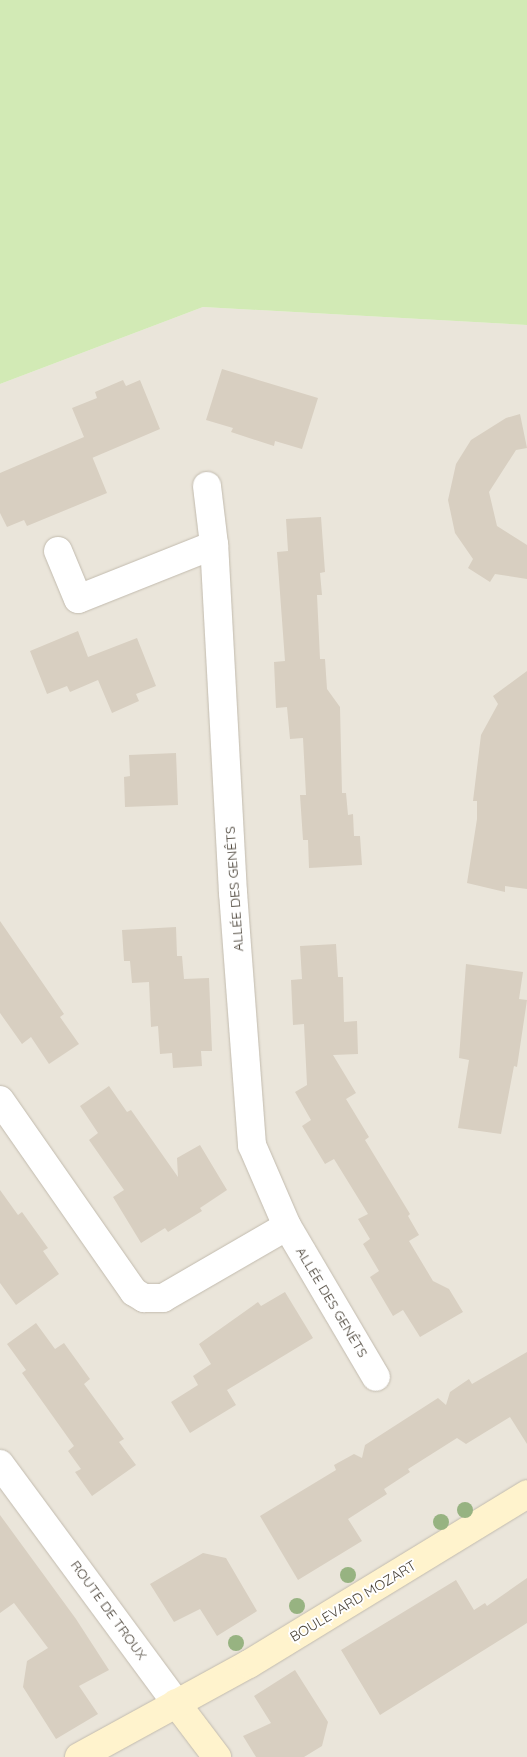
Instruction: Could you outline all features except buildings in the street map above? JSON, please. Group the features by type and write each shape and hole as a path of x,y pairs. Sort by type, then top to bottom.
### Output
{"street":[{"name":"ALLÉE DES GENÊTS","path":"207,486 214,545 234,893 252,1145 287,1226 376,1377"},
{"path":"58,551 78,599 214,545"},
{"path":"0,1100 134,1292 144,1298 163,1298 287,1226"},
{"name":"ROUTE DE TROUX","path":"0,1464 216,1757"},
{"name":"BOULEVARD MOZART","path":"80,1757 249,1664 527,1494"}],"shaded area":[{"path":"203,307 527,325 527,1757 0,1757 0,384"}],"green space":[{"path":"0,0 527,0 527,325 203,307 0,384"}]}
